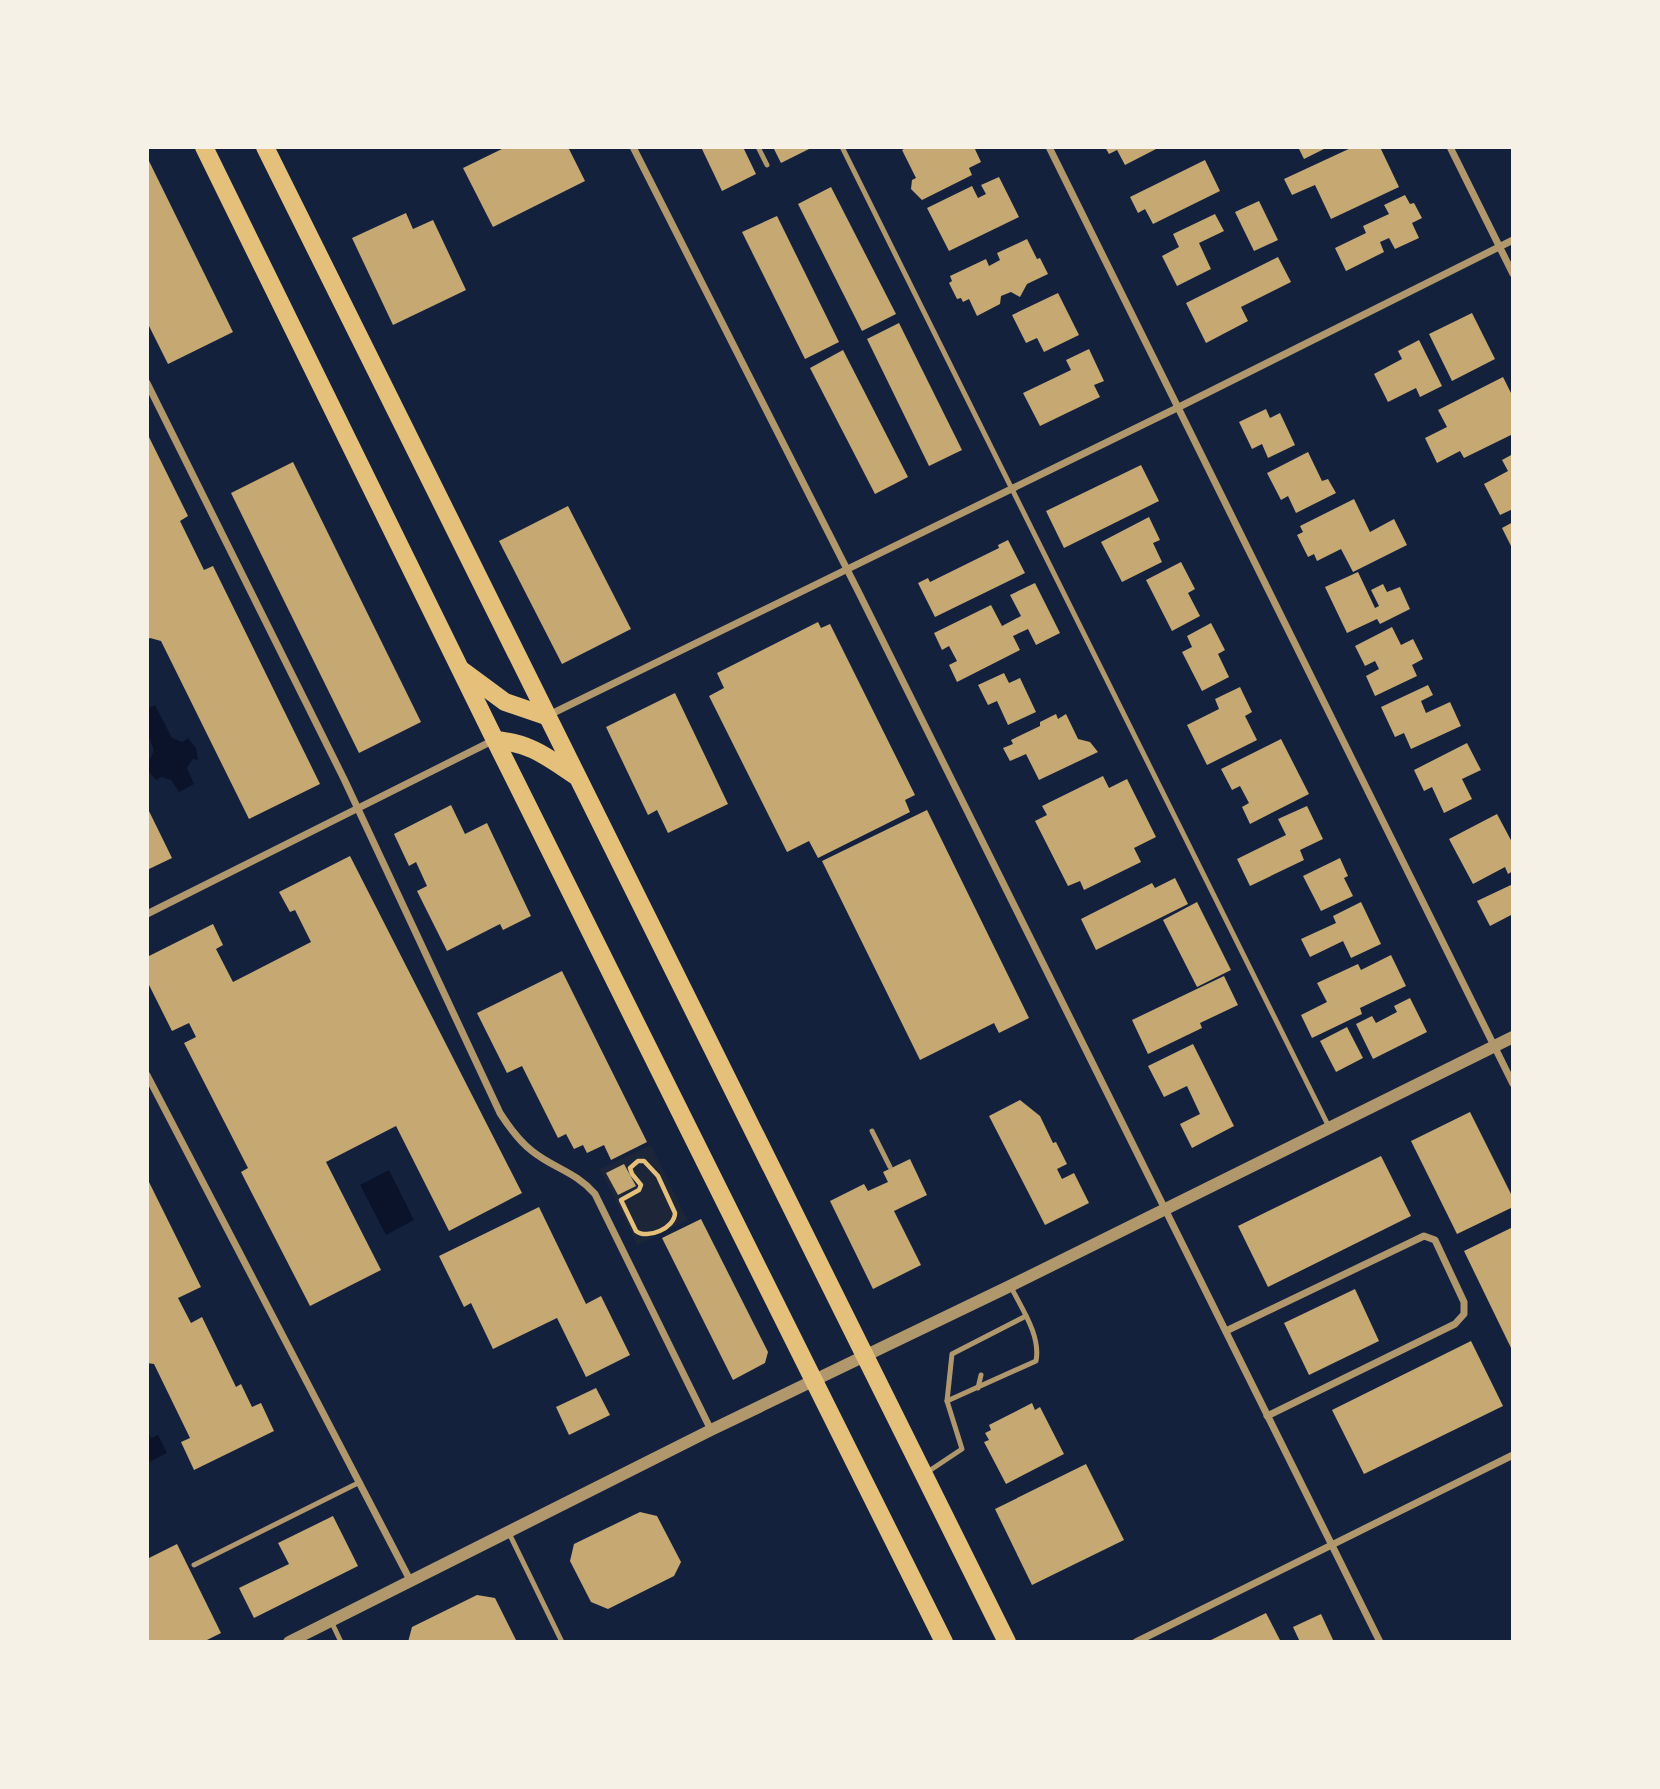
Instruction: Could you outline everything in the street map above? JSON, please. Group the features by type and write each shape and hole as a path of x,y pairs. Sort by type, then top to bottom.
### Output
{"main road":[{"path":"204,147 495,740 944,1642"},
{"path":"265,147 1007,1642"},
{"path":"460,668 505,702 546,716"},
{"path":"495,740 517,742 536,750 576,776"}],"street":[{"path":"633,147 846,568 1380,1642"},
{"path":"1049,147 1513,1084"},
{"path":"1450,147 1513,274"},
{"path":"546,716 1177,408 1513,240"},
{"path":"147,383 357,808 500,1113 516,1137 533,1152 583,1180 595,1194 711,1430"},
{"path":"147,914 495,740"},
{"path":"289,1642 711,1430 1010,1286 1513,1037"},
{"path":"147,1075 410,1580"},
{"path":"1226,1331 1424,1236 1435,1240 1464,1302 1464,1314 1455,1324 1267,1416"},
{"path":"1136,1642 1513,1455"}],"lane":[{"path":"758,147 767,165"},
{"path":"842,147 1329,1128"},
{"path":"872,1131 890,1167"},
{"path":"947,1401 1036,1360 1039,1348 1027,1316 1010,1286"},
{"path":"924,1474 962,1449 947,1401 952,1354 1027,1316"},
{"path":"986,1345 988,1336"},
{"path":"978,1388 981,1375"},
{"path":"194,1565 360,1482"},
{"path":"508,1531 562,1642"},
{"path":"331,1621 341,1642"},
{"path":"1154,1633 1159,1642"}],"path":[{"path":"638,1161 644,1161 658,1176 675,1213 676,1219 672,1224 646,1236 636,1231 621,1200 639,1190 641,1185 630,1168 638,1161"}],"shaded area":[{"path":"155,705 172,738 182,742 188,738 196,748 198,760 193,759 187,768 194,784 179,792 171,780 162,777 156,780 148,771 147,759 150,759 154,750 147,733 147,709"},
{"path":"651,1145 687,1220 637,1245 600,1169"},
{"path":"389,1170 414,1220 386,1235 360,1185"},
{"path":"147,1430 151,1438 158,1435 167,1453 147,1463"}],"building":[{"path":"506,147 568,147 585,181 493,227 463,168"},
{"path":"701,147 743,147 756,174 722,191"},
{"path":"773,147 813,147 781,163"},
{"path":"908,147 974,147 981,162 969,168 972,175 922,200 911,189 912,180 916,178 902,150"},
{"path":"1105,147 1160,147 1125,165 1117,150 1109,154"},
{"path":"1298,147 1328,147 1304,159"},
{"path":"1353,147 1380,147 1399,187 1331,219 1315,185 1292,195 1284,179"},
{"path":"147,157 233,332 168,364 147,322"},
{"path":"1205,160 1220,191 1153,224 1145,209 1138,213 1130,197"},
{"path":"999,177 1019,217 949,251 927,208 972,186 978,198 986,194 981,185"},
{"path":"831,187 896,314 862,331 798,204"},
{"path":"1405,195 1410,204 1414,203 1422,218 1412,223 1419,238 1395,249 1389,238 1380,242 1384,252 1346,271 1335,248 1366,233 1363,226 1389,214 1384,205"},
{"path":"1259,201 1278,240 1254,251 1235,212"},
{"path":"406,213 413,229 433,220 466,290 393,325 352,238"},
{"path":"1215,214 1224,231 1199,243 1211,269 1177,286 1162,256 1179,247 1173,234"},
{"path":"777,216 839,342 805,359 742,232"},
{"path":"1027,239 1048,274 1027,284 1020,297 1011,292 1001,296 1000,304 977,316 969,299 963,302 961,298 957,299 949,283 952,281 950,276 986,259 989,266 1000,260 997,253"},
{"path":"1278,257 1291,282 1241,307 1248,321 1206,343 1186,303"},
{"path":"1058,293 1079,335 1044,352 1037,338 1026,343 1012,315"},
{"path":"1472,313 1495,359 1452,381 1429,334"},
{"path":"899,323 962,450 929,466 867,339"},
{"path":"1419,340 1442,386 1420,397 1416,388 1388,402 1374,374 1402,359 1398,351"},
{"path":"1089,349 1104,381 1094,385 1100,397 1040,426 1023,393 1071,370 1066,360"},
{"path":"843,350 908,477 875,494 810,368"},
{"path":"1503,377 1513,397 1513,434 1464,458 1460,451 1437,463 1425,438 1447,427 1438,410"},
{"path":"1266,409 1270,418 1280,413 1295,445 1268,458 1262,444 1252,449 1239,422"},
{"path":"147,433 188,516 180,521 204,570 213,566 320,784 249,819 161,641 150,638 147,640"},
{"path":"1308,452 1322,481 1328,479 1336,493 1296,513 1288,496 1281,500 1267,473"},
{"path":"1513,454 1513,509 1500,515 1484,484 1508,471 1502,460"},
{"path":"293,462 421,722 359,753 231,493"},
{"path":"1141,465 1159,501 1064,548 1046,511"},
{"path":"1354,499 1370,532 1394,519 1407,545 1353,572 1341,549 1317,561 1314,554 1308,557 1297,535 1303,532 1300,526"},
{"path":"568,506 631,629 562,664 499,541"},
{"path":"1149,517 1160,540 1153,543 1162,562 1122,582 1101,542"},
{"path":"1513,522 1513,550 1502,528"},
{"path":"1008,540 1025,573 935,617 918,583 928,578 930,582 999,548 998,545"},
{"path":"1181,562 1195,589 1188,593 1200,616 1172,631 1146,580"},
{"path":"1358,572 1375,608 1379,606 1371,590 1383,584 1387,592 1400,587 1410,609 1380,624 1377,619 1347,633 1325,587"},
{"path":"1035,583 1060,633 1036,645 1028,629 1013,636 1020,650 957,682 949,665 957,661 949,646 942,650 934,633 991,605 1002,626 1021,616 1010,595"},
{"path":"818,622 821,628 830,624 915,795 905,800 910,812 818,858 809,841 787,852 709,696 724,688 717,673"},
{"path":"1211,623 1225,650 1218,654 1229,677 1202,691 1182,652 1192,647 1187,636"},
{"path":"1392,627 1401,645 1413,639 1423,659 1412,665 1417,676 1375,696 1366,676 1379,669 1375,661 1365,666 1355,646"},
{"path":"1004,673 1009,683 1020,678 1036,712 1008,725 997,701 988,705 978,685"},
{"path":"1428,685 1433,695 1421,701 1426,713 1450,702 1461,726 1411,749 1404,733 1395,737 1381,707"},
{"path":"1240,687 1252,712 1245,716 1257,740 1207,765 1187,725 1219,709 1215,699"},
{"path":"675,693 728,804 668,833 657,810 648,815 606,727"},
{"path":"1056,714 1058,719 1066,714 1078,739 1090,742 1098,752 1039,780 1026,754 1010,761 1003,748 1013,744 1011,740 1040,726 1040,722"},
{"path":"1281,739 1309,794 1250,824 1242,807 1249,803 1240,786 1232,790 1221,769"},
{"path":"1467,743 1481,770 1462,779 1472,799 1444,813 1432,787 1424,791 1414,770"},
{"path":"1103,776 1109,788 1127,779 1156,837 1134,848 1141,862 1084,890 1080,881 1068,886 1035,821 1047,815 1042,806"},
{"path":"451,805 465,834 487,823 531,916 503,930 500,924 447,951 417,891 427,886 416,862 409,866 394,834"},
{"path":"1307,806 1323,839 1300,850 1304,860 1250,886 1237,859 1286,835 1278,819"},
{"path":"147,807 172,858 147,870"},
{"path":"927,810 1029,1018 999,1033 994,1023 920,1060 822,861"},
{"path":"1497,814 1513,844 1513,871 1508,874 1505,867 1473,884 1449,839"},
{"path":"350,856 522,1193 449,1231 396,1126 326,1162 381,1270 310,1306 241,1172 248,1168 184,1043 196,1037 189,1023 172,1031 147,981 147,957 213,924 223,945 216,949 233,982 311,942 295,910 290,912 279,892"},
{"path":"1340,858 1348,876 1344,878 1353,896 1321,911 1303,876"},
{"path":"1175,878 1188,904 1096,950 1081,919 1152,883 1155,888"},
{"path":"1513,884 1513,914 1490,926 1477,901"},
{"path":"1197,902 1231,970 1197,987 1163,920"},
{"path":"1361,902 1381,944 1351,958 1343,941 1310,957 1301,939 1336,923 1333,916"},
{"path":"1391,955 1406,986 1360,1008 1362,1014 1312,1038 1301,1015 1327,1002 1317,983 1358,964 1361,970"},
{"path":"562,971 647,1142 611,1160 604,1145 587,1153 583,1145 574,1149 566,1134 558,1138 522,1066 507,1073 477,1013"},
{"path":"1224,976 1238,1005 1200,1023 1202,1028 1148,1054 1132,1020"},
{"path":"1410,998 1427,1032 1373,1059 1356,1024 1372,1016 1376,1023 1397,1012 1394,1006"},
{"path":"1347,1027 1363,1058 1336,1072 1320,1041"},
{"path":"1193,1044 1234,1126 1192,1148 1180,1124 1200,1114 1187,1086 1164,1097 1148,1066"},
{"path":"1020,1100 1040,1116 1053,1143 1056,1142 1067,1164 1057,1169 1062,1179 1074,1173 1089,1203 1045,1225 989,1116"},
{"path":"1470,1112 1513,1198 1513,1207 1457,1234 1411,1141"},
{"path":"1381,1156 1411,1216 1268,1287 1238,1226"},
{"path":"910,1159 927,1195 894,1211 921,1265 873,1289 830,1201 864,1184 868,1191 888,1182 883,1172"},
{"path":"624,1164 636,1186 618,1195 606,1173"},
{"path":"147,1178 201,1287 178,1298 191,1323 202,1317 236,1387 241,1384 252,1407 261,1403 274,1431 194,1470 181,1442 190,1438 154,1364 147,1363"},
{"path":"539,1207 586,1304 601,1296 630,1355 586,1377 557,1318 493,1349 471,1303 464,1307 439,1256"},
{"path":"701,1219 768,1352 765,1363 733,1380 662,1238"},
{"path":"1513,1227 1513,1352 1464,1251"},
{"path":"1355,1289 1379,1341 1309,1375 1284,1323"},
{"path":"1471,1341 1503,1406 1364,1474 1332,1410"},
{"path":"596,1388 610,1415 569,1435 556,1407"},
{"path":"1032,1403 1035,1410 1040,1407 1064,1454 1006,1484 984,1442 989,1440 985,1433 991,1430 989,1425"},
{"path":"1086,1464 1124,1540 1032,1585 995,1509"},
{"path":"640,1512 657,1516 681,1562 674,1576 608,1609 591,1602 570,1561 574,1544"},
{"path":"333,1516 358,1566 254,1618 239,1588 289,1564 278,1543"},
{"path":"177,1544 221,1633 203,1642 147,1642 147,1559"},
{"path":"477,1595 495,1598 517,1642 408,1642 412,1627"},
{"path":"1266,1613 1281,1642 1207,1642"},
{"path":"1321,1614 1334,1642 1300,1642 1293,1627"}]}
